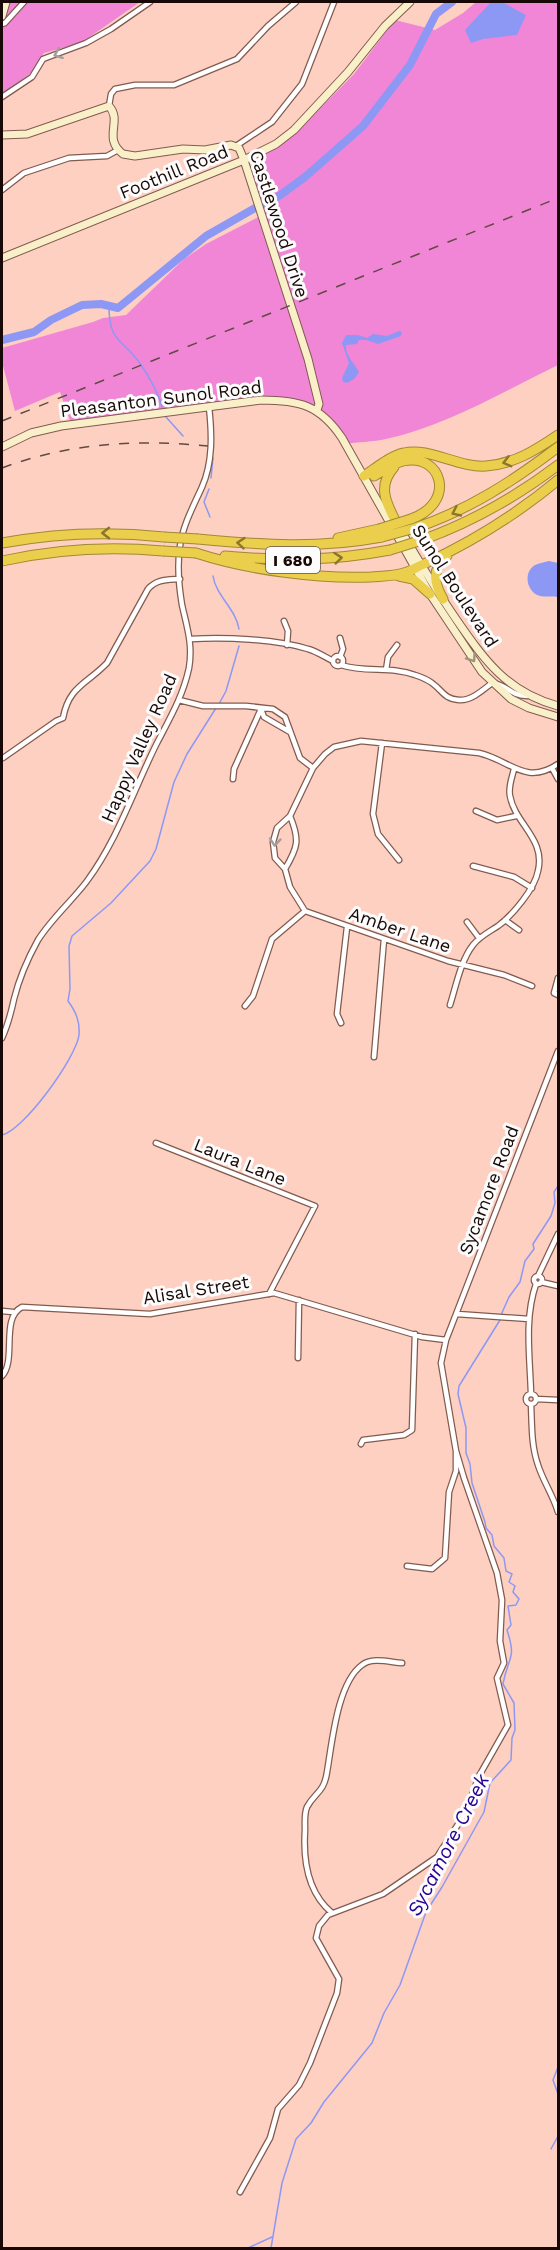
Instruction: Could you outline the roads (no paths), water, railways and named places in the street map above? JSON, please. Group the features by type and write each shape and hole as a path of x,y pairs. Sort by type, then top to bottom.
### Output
{"highway":[{"path":"365,478 397,456 413,452 472,466 496,465 519,458 558,435"},
{"path":"381,533 415,528 442,519 485,498 558,447"},
{"path":"365,478 400,462 417,460 437,475 440,484 439,494 433,507 381,533"},
{"path":"395,520 387,505 383,489 388,473 400,462"},
{"name":"I 680","path":"2,561 79,549 107,548 292,561 343,558 390,550 470,521 493,509 558,465"},
{"path":"361,577 401,574 455,549 504,521 558,480"},
{"name":"I 680","path":"2,543 77,533 117,533 268,545 381,533"},
{"path":"442,599 436,587 435,572 443,559 455,549"},
{"path":"196,553 221,560 332,578 407,577 420,584 430,594"}],"main road":[{"path":"2,16 6,2"},
{"name":"Foothill Road","path":"2,258 244,160 276,144 294,130 348,72 385,26 410,2"},
{"path":"2,135 27,134 109,106 114,111 113,139 118,150"},
{"name":"Castlewood Drive","path":"118,150 123,154 135,156 183,149 205,150 236,146 252,183 308,359 319,404 317,410"},
{"name":"Pleasanton Sunol Road","path":"2,447 46,428 178,410 278,400 304,404 317,410"},
{"path":"317,410 334,426 365,478"},
{"name":"Sunol Boulevard","path":"365,478 372,483 395,520 430,594 474,662 492,683 517,702 558,717"},
{"name":"Sunol Boulevard","path":"365,478 418,566 489,665 515,687 530,696 558,706"}],"street":[{"path":"2,24 24,2"},
{"path":"2,97 32,77 43,59 86,44 150,2"},
{"path":"109,106 111,94 120,87 174,85 237,59 267,26 296,2"},
{"path":"236,146 272,122 302,84 334,2"},
{"path":"2,190 24,173 69,158 108,156 118,150"},
{"name":"Happy Valley Road","path":"2,1038 11,1016 20,981 33,951 47,928 87,881 110,845 179,700 189,665 191,639 183,607 180,548 183,528 202,487 209,461 212,443 209,407"},
{"path":"3,758 63,718 69,697 75,688 98,673 107,663 148,589 159,581 180,579"},
{"path":"284,621 288,631 287,645"},
{"path":"191,639 222,638 309,649 333,661 336,666 414,674 432,683 445,697 462,700 475,695 492,683"},
{"path":"340,638 343,649 340,657 343,661 341,665"},
{"path":"386,670 387,657 397,645"},
{"path":"333,661 335,657 340,657"},
{"name":"Sunol Boulevard","path":"492,683 502,684 515,695 530,696"},
{"path":"179,700 212,706 273,709 285,717 300,758 313,768"},
{"path":"261,709 264,717 290,732"},
{"path":"233,779 234,769 261,709"},
{"path":"245,1006 253,996 272,939 304,911 290,887 285,868 275,858 273,842 277,828 290,816 313,768 324,754 334,747 361,741 479,753 493,757 514,769 537,773 558,764"},
{"path":"382,743 373,814 378,834 399,860"},
{"path":"552,768 558,779"},
{"path":"450,1005 469,951 479,938 505,920 532,888 539,866 539,852 530,832 516,816 509,795 514,769"},
{"path":"476,811 497,820 516,816"},
{"path":"285,868 298,844 296,830 290,816"},
{"path":"473,866 514,877 532,888"},
{"name":"Amber Lane","path":"304,911 463,966 504,975 532,986"},
{"path":"505,920 519,930"},
{"path":"467,922 479,938"},
{"path":"341,1023 337,1014 347,927"},
{"path":"374,1056 384,939"},
{"path":"556,994 558,978"},
{"name":"Sycamore Road","path":"456,1451 441,1363 446,1340 558,1051"},
{"name":"Laura Lane","path":"156,1143 315,1206 269,1294"},
{"path":"531,1404 526,1402 531,1394 529,1319 538,1281 558,1234"},
{"path":"538,1281 558,1286"},
{"name":"Alisal Street","path":"2,1311 13,1312 22,1307 31,1306 150,1314 269,1294 298,1300 415,1334 446,1340"},
{"path":"298,1300 298,1358"},
{"path":"2,1376 6,1368 7,1328 13,1312"},
{"path":"457,1314 529,1319"},
{"path":"361,1444 363,1440 404,1435 412,1430 415,1334"},
{"path":"531,1394 536,1399"},
{"path":"558,1400 536,1399 531,1404 532,1437 536,1458 556,1493 558,1512"},
{"path":"407,1566 432,1569 445,1558 449,1492 456,1471 456,1451"},
{"path":"240,2193 270,2138 278,2109 299,2085 310,2063 337,1993 339,1979 316,1938 319,1926 328,1915 383,1893 437,1857 466,1812 479,1776 508,1725 497,1678 504,1663 500,1641 502,1600 497,1573 456,1451"},
{"path":"332,1913 320,1903 303,1855 307,1808 324,1787 334,1725 348,1683 357,1669 364,1663 372,1661 402,1663"}],"water":[{"path":"491,2 502,2 526,15 517,35 483,39 471,43 465,30"},
{"path":"402,332 401,336 378,344 359,340 357,344 346,345 348,356 359,372 354,379 347,383 343,382 342,378 349,363 342,343 346,335 367,338 373,334 387,336"},
{"path":"549,561 558,563 558,597 535,594 528,582 531,568"}],"waterway":[{"path":"262,205 305,177 363,126 410,65 436,14 452,2"},
{"path":"2,340 34,332 51,320 82,305 101,304 118,308 206,236 255,208"},
{"path":"109,306 111,327 114,333 143,367 163,409"},
{"path":"166,417 183,436"},
{"path":"211,478 213,458"},
{"path":"209,489 204,502 210,517"},
{"path":"213,576 239,629"},
{"path":"219,704 226,691 239,646"},
{"path":"2,1135 23,1120 48,1092 76,1046 79,1025 68,1001 69,946 72,936 111,903 150,861 156,849 174,782 187,754 216,708"},
{"name":"Sycamore Creek","path":"501,1315 509,1297 520,1282 525,1261 534,1249 533,1244 551,1216 555,1203 554,1192 558,1186"},
{"name":"Sycamore Creek","path":"271,2248 282,2183 296,2139 311,2123 324,2102 372,2043 384,2013 400,1985 426,1912 484,1812 490,1783 511,1760 512,1738 515,1730 514,1703 503,1684 511,1658 507,1630 511,1625 508,1606 516,1605 519,1599 513,1592 515,1586 509,1582 512,1574 506,1571 504,1558 494,1546 492,1535 486,1528 472,1483 466,1453 466,1428 458,1394 459,1386 500,1320"},
{"path":"558,2067 553,2080 558,2094"},
{"path":"551,2149 558,2136"},
{"path":"248,2248 272,2237"}],"railway":[{"path":"2,421 558,198"},
{"path":"2,468 52,453 103,445 155,443 208,446"}]}
